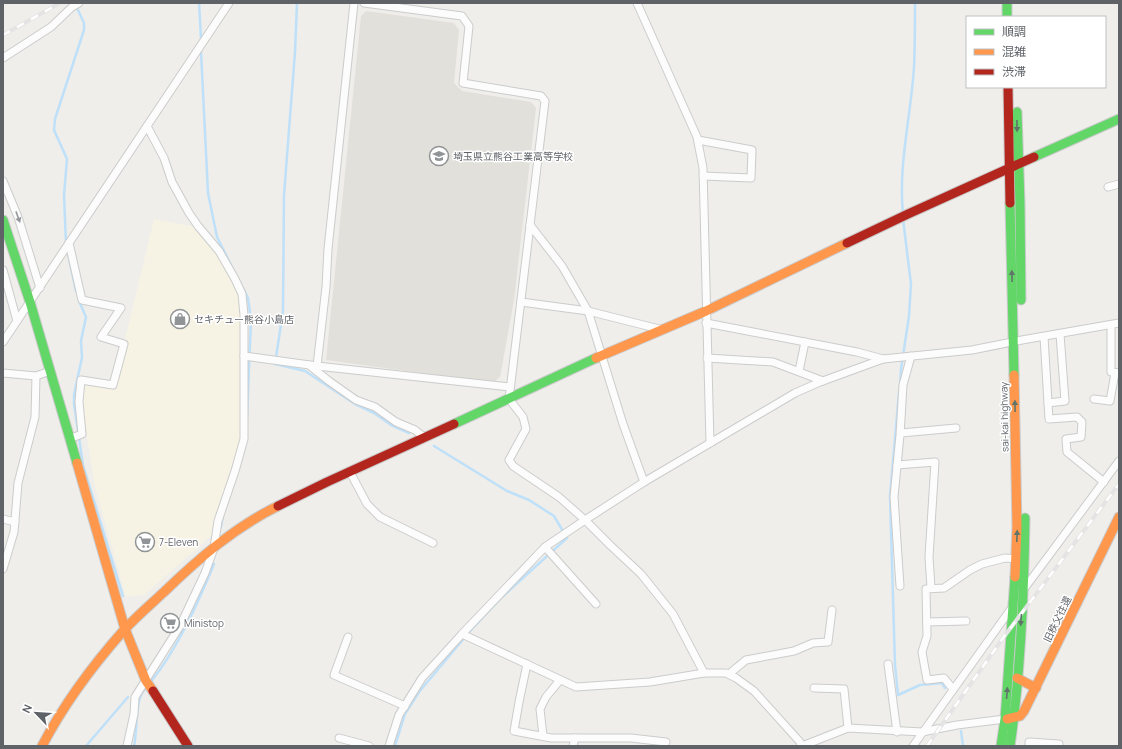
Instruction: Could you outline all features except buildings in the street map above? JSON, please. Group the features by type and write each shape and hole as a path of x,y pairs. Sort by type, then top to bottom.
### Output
{"main road":[{"path":"1007,3 1007,16"},
{"path":"1014,3 1014,16"},
{"name":"sai-kai highway","path":"1008,88 1009,168 1026,526 1014,604 1010,746"},
{"name":"sai-kai highway","path":"1016,88 1020,204 1018,341"},
{"path":"42,746 53,725 92,667 125,628 196,561 258,516 601,356 706,311 908,214 1119,119"},
{"path":"3,220 30,302 71,438 125,628 148,684 188,746"},
{"name":"旧秩父往還","path":"1010,719 1020,716 1024,711 1119,517"},
{"name":"sai-kai highway","path":"1001,746 1010,719 1017,678 1024,590 1020,559"},
{"path":"1017,678 1036,688"}],"street":[{"path":"3,58 51,27 72,7 79,3"},
{"path":"3,342 63,254 110,180 228,3"},
{"path":"317,366 354,3"},
{"path":"364,3 462,16 469,26 463,83 540,96 545,100 509,399 523,417 526,428 509,460 513,466 559,498 585,520 641,574 673,614 704,673"},
{"path":"637,3 698,140 703,176 710,443"},
{"path":"127,746 134,714 135,697 148,684 180,626 205,573 214,548 218,521 244,439 245,356 242,294 219,251 189,213 172,182 164,158 147,126"},
{"path":"698,140 752,150 751,178 703,176"},
{"path":"3,181 18,217 40,288"},
{"path":"1108,187 1119,184"},
{"path":"530,225 562,266 588,311 601,356 644,482"},
{"path":"69,243 82,300 121,308 101,337 124,344 113,385 81,380 79,402 82,434 71,438"},
{"path":"3,270 17,321"},
{"path":"521,302 588,311 663,330"},
{"path":"706,323 857,352 883,359"},
{"path":"389,746 399,715 422,678 462,634 546,548 568,531 644,482 796,393 823,381 883,359 972,350 1119,323"},
{"path":"1094,399 1110,401 1117,373 1111,372 1110,325"},
{"path":"1048,404 1065,401 1060,334"},
{"path":"1044,337 1049,419 1077,417 1082,422 1081,437 1066,439 1067,452 1104,482"},
{"path":"799,372 805,342"},
{"path":"245,356 317,366 510,387"},
{"path":"900,586 894,497 903,385 910,357"},
{"path":"707,358 773,362 823,381"},
{"path":"309,365 356,400 375,407 396,422 415,430 425,438"},
{"path":"3,373 36,376 50,371"},
{"path":"3,569 14,532 18,483 36,417 36,376"},
{"path":"900,433 956,428"},
{"path":"913,746 952,689 1119,460"},
{"path":"897,465 934,462 930,556 932,588"},
{"path":"350,472 367,504 380,517 433,543"},
{"path":"3,520 15,522"},
{"path":"546,548 596,604"},
{"path":"952,689 944,678 927,680 922,652 927,636 926,589 944,588 970,570 982,564 1005,558 1020,559"},
{"path":"729,674 746,660 794,651 813,643 828,642 832,610"},
{"path":"927,622 966,620"},
{"path":"462,634 576,687 650,682 704,673 726,672 754,691 802,746 848,728 897,732 922,732 957,725 1010,719"},
{"path":"348,637 334,675 405,706"},
{"path":"527,664 514,731 552,738 631,738 666,742"},
{"path":"888,664 897,732"},
{"path":"543,736 540,709 546,697 560,680"},
{"path":"814,688 844,689 848,728"},
{"path":"339,738 369,746"},
{"path":"573,746 575,738"},
{"path":"1029,746 1029,742 1059,744 1059,746"}],"shaded area":[{"name":"埼玉県立熊谷工業高等学校","path":"366,11 454,23 459,30 454,83 462,91 531,102 536,108 514,300 500,377 493,383 326,360 361,16"},
{"path":"154,219 195,227 215,249 240,294 242,314 240,412 242,437 212,535 144,595 126,597 95,487 81,400 85,382 114,386"}],"waterway":[{"path":"199,3 201,38"},
{"path":"297,3 295,52 284,195 283,311 275,364 305,371 355,404 374,413 391,425 409,433"},
{"path":"903,214 903,159 914,67 915,3"},
{"path":"66,244 64,195 67,159 54,130 55,119 84,30 84,23 77,8"},
{"path":"201,52 208,193 217,237 235,273"},
{"path":"900,387 901,369 909,316 911,284 903,219"},
{"path":"67,249 76,291"},
{"path":"243,288 248,298 251,320 247,418"},
{"path":"79,301 86,317 81,341 82,357 74,395 74,404 83,465 123,596"},
{"path":"899,392 890,496 895,665 898,695 920,685 942,683 945,688"},
{"path":"395,746 405,714 419,692 471,630 502,597 567,538 554,516 529,500 507,491 434,446"},
{"path":"221,527 223,515"},
{"path":"150,683 178,641 194,610 214,564"},
{"path":"134,746 139,699 146,687"},
{"path":"86,746 128,697"},
{"path":"961,731 963,746"}],"railway":[{"path":"3,35 60,3"},
{"path":"927,746 1003,638 1119,484"}],"traffic: fast":[{"path":"1007,3 1007,16"},
{"path":"1017,112 1021,300"},
{"path":"1034,157 1119,119"},
{"path":"1010,203 1014,375"},
{"path":"3,220 30,302 77,463"},
{"path":"454,424 596,358"},
{"path":"1010,746 1017,689 1021,632 1025,518"},
{"path":"1001,746 1005,719 1015,577"}],"traffic: slow":[{"path":"596,358 706,311 847,243"},
{"path":"1014,375 1017,527 1015,577"},
{"path":"77,463 125,629 146,681 153,691"},
{"path":"42,746 80,685 112,643 129,625 218,544 262,514 278,506"},
{"path":"1007,719 1020,716 1024,711 1119,517"},
{"path":"1017,678 1036,688"}],"traffic: jam":[{"path":"1008,88 1010,203"},
{"path":"847,243 1034,157"},
{"path":"278,506 454,424"},
{"path":"153,691 188,746"}],"place":[{"name":"埼玉県立熊谷工業高等学校","path":"439,156"},
{"name":"セキチュー熊谷小島店","path":"180,319"},
{"name":"7-Eleven","path":"145,542"},
{"name":"Ministop","path":"170,623"}]}
